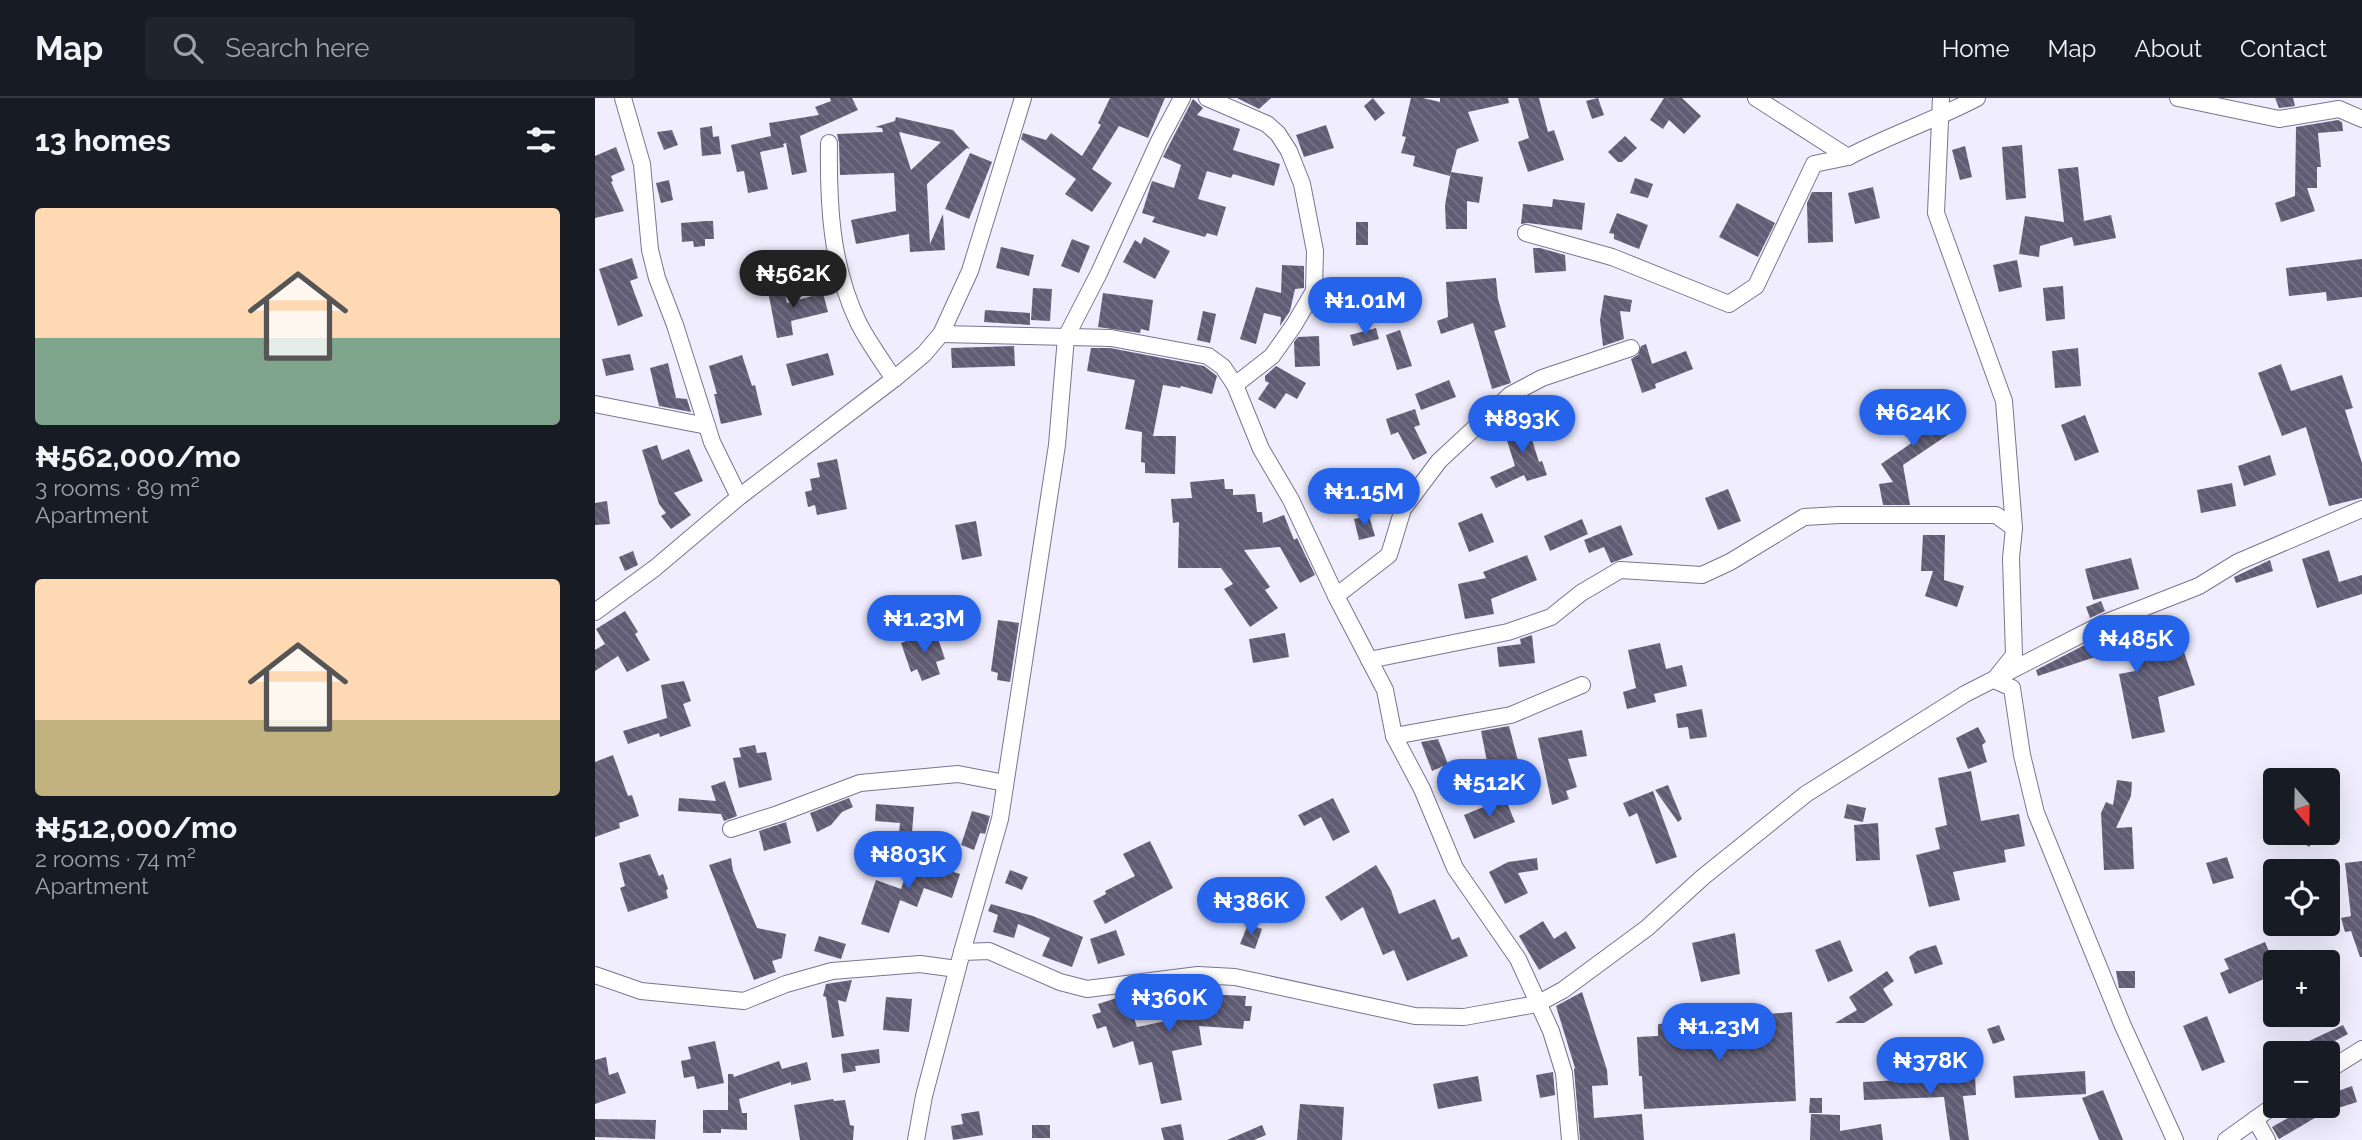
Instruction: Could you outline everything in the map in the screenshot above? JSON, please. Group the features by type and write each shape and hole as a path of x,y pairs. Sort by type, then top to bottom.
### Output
{"street":[{"path":"623,98 642,164 652,259 706,426 739,497"},
{"path":"595,612 655,568 739,497 925,354 941,334 970,271 1023,98"},
{"path":"916,1140 924,1096 957,969 1000,819 1057,445 1066,337 1182,98"},
{"path":"1207,98 1267,124 1278,134 1289,151 1302,184 1315,251 1314,291 1294,325 1272,356 1235,385"},
{"path":"1756,98 1848,158"},
{"path":"1941,98 1935,213 2004,401 2014,528 2011,558 2014,655 1994,680"},
{"path":"1526,233 1612,257 1729,304 1756,286 1814,164 1848,158 1977,98"},
{"path":"2178,98 2279,120 2340,109 2362,119"},
{"path":"829,143 828,197 835,251 859,323 894,379"},
{"path":"941,334 1111,338 1208,356 1223,367 1235,385 1261,449 1291,500 1336,596 1385,690 1394,736 1422,789 1455,868 1518,959 1551,1031 1564,1073 1570,1140"},
{"path":"1336,596 1389,555 1403,509 1439,461 1510,395 1542,378 1631,348"},
{"path":"595,404 706,426"},
{"path":"962,952 989,951 1060,982 1087,989 1198,975 1235,976 1263,985 1289,987 1415,1016 1464,1017 1537,1004 1563,990 1647,928 1703,877 1806,794 1965,694 2102,624 2199,586 2238,562 2362,509"},
{"path":"1369,660 1518,628 1551,617 1581,593 1620,570 1702,575 1730,562 1804,517 1839,514 1996,516 2014,528"},
{"path":"1994,680 2012,688 2022,755 2036,813 2123,1026 2175,1140"},
{"path":"1394,736 1511,715 1582,685"},
{"path":"731,829 860,783 958,774 1005,783"},
{"path":"595,975 641,991 744,1001 786,984 832,971 920,964 957,969"},
{"path":"2340,1063 2362,1049"},
{"path":"2226,1140 2263,1113"},
{"path":"2255,1119 2267,1140"}],"building":[{"path":"830,98 852,98 858,110 800,136 807,172 792,175 786,143 783,144 784,147 760,152 768,189 748,193 744,171 737,172 731,145 771,136 769,123 819,115 815,107 831,101"},
{"path":"1110,98 1165,98 1148,138 1119,126 1092,169 1112,183 1092,212 1065,194 1076,179 1021,139 1023,133 1046,140 1051,133 1082,156 1101,125 1098,123"},
{"path":"1237,98 1271,98 1259,109"},
{"path":"1373,98 1385,113 1375,121 1364,106"},
{"path":"1411,98 1440,102 1440,98 1508,98 1509,103 1468,112 1479,141 1457,149 1450,176 1413,166 1415,156 1401,153"},
{"path":"1518,98 1539,98 1548,132 1554,130 1564,160 1528,172 1518,142 1529,138"},
{"path":"1598,98 1604,115 1592,119 1586,101"},
{"path":"1664,98 1682,98 1701,116 1684,134 1669,120 1663,129 1650,120"},
{"path":"2275,98 2293,98 2295,106 2279,108"},
{"path":"1193,99 1203,108 1197,115 1240,129 1233,150 1280,164 1274,186 1233,174 1231,178 1207,171 1198,199 1226,207 1217,236 1207,233 1205,237 1152,222 1155,217 1142,213 1152,181 1174,188 1181,165 1163,157"},
{"path":"896,117 953,130 970,149 967,148 927,184 930,244 943,214 945,250 910,252 909,234 856,244 851,220 896,211 894,173 840,175 837,134 883,132 882,128 875,127 895,121","holes":["899,132 941,142 911,170"]},
{"path":"2338,120 2342,122 2343,131 2318,133 2321,167 2317,167 2317,188 2307,188 2315,211 2281,222 2275,203 2295,196 2296,127"},
{"path":"1326,125 1334,148 1304,157 1296,135"},
{"path":"712,126 713,137 719,136 721,154 702,156 700,128"},
{"path":"672,130 678,145 664,150 657,132"},
{"path":"1625,136 1637,148 1622,162 1618,162 1608,152"},
{"path":"2022,145 2026,198 2006,200 2002,147"},
{"path":"1965,146 1972,177 1960,180 1952,150"},
{"path":"616,147 625,170 611,176 611,182 624,211 595,218 595,156"},
{"path":"970,153 992,162 969,219 945,209"},
{"path":"2078,167 2084,221 2111,215 2116,238 2074,246 2072,237 2040,246 2039,257 2019,254 2025,216 2064,222 2058,169"},
{"path":"1451,172 1483,177 1479,203 1467,201 1467,229 1446,229 1445,205"},
{"path":"1635,178 1653,184 1648,198 1630,193"},
{"path":"669,180 673,200 661,203 656,183"},
{"path":"1873,187 1880,218 1855,224 1848,193"},
{"path":"1812,192 1832,192 1833,242 1808,243 1807,203"},
{"path":"1553,199 1585,203 1582,230 1521,224 1523,204 1552,207"},
{"path":"1737,203 1775,223 1758,257 1719,237"},
{"path":"1617,213 1648,225 1639,249 1614,239 1614,234 1609,233"},
{"path":"713,221 714,239 705,239 705,246 694,247 693,241 682,242 681,223"},
{"path":"1356,222 1368,222 1368,245 1356,245"},
{"path":"1144,237 1170,251 1155,279 1123,262 1135,240 1141,244"},
{"path":"1072,239 1090,246 1079,273 1061,266"},
{"path":"1001,247 1034,255 1029,276 996,268"},
{"path":"1533,248 1565,255 1566,271 1535,273"},
{"path":"632,258 638,278 630,281 643,316 618,326 599,269"},
{"path":"2362,259 2362,297 2327,301 2326,292 2289,296 2286,268"},
{"path":"2017,260 2022,287 1999,292 1993,265"},
{"path":"1282,265 1304,266 1304,288 1295,289 1290,311 1280,326 1281,317 1264,313 1256,344 1240,339 1256,287 1281,293"},
{"path":"1496,278 1498,299 1506,327 1494,331 1511,383 1492,389 1473,323 1441,334 1437,321 1448,317 1446,282"},
{"path":"1385,285 1390,296 1370,304 1366,293"},
{"path":"2063,286 2065,319 2046,321 2043,288"},
{"path":"784,288 787,303 823,293 828,312 791,321 793,335 777,338 768,291"},
{"path":"1033,288 1052,289 1050,321 1031,320"},
{"path":"1103,293 1153,300 1149,331 1141,329 1140,333 1098,327"},
{"path":"1604,295 1632,300 1630,312 1620,311 1624,339 1603,346 1600,320"},
{"path":"985,310 1030,313 1030,325 984,322"},
{"path":"1203,311 1216,314 1210,343 1197,340"},
{"path":"1376,328 1379,339 1353,346 1350,335"},
{"path":"1400,330 1412,366 1397,370 1386,335"},
{"path":"1319,336 1320,366 1295,367 1294,342 1298,337"},
{"path":"1646,344 1652,364 1686,351 1693,369 1655,384 1656,388 1642,393 1631,359 1638,355 1641,346"},
{"path":"1014,346 1015,366 952,368 951,348"},
{"path":"1091,348 1110,348 1204,366 1217,376 1212,394 1181,386 1163,385 1153,436 1176,436 1175,474 1145,473 1145,463 1141,462 1142,432 1125,429 1135,380 1087,371"},
{"path":"2078,348 2081,386 2055,388 2052,351"},
{"path":"828,353 834,375 792,386 786,364"},
{"path":"630,354 634,370 606,376 602,359"},
{"path":"742,355 752,386 755,385 762,415 721,424 714,394 717,394 709,366"},
{"path":"668,363 676,398 687,399 691,412 659,406 650,368"},
{"path":"2281,364 2291,391 2342,375 2353,408 2345,410 2362,463 2362,498 2329,506 2306,427 2282,436 2258,373"},
{"path":"1276,366 1306,383 1297,399 1286,393 1275,409 1258,399 1269,383 1265,381 1265,376"},
{"path":"1449,380 1456,397 1421,410 1415,394"},
{"path":"1926,398 1947,417 1955,430 1903,465 1910,505 1883,505 1879,484 1893,482 1881,464 1913,442 1897,429"},
{"path":"1415,409 1420,425 1414,427 1427,453 1413,460 1398,432 1391,435 1386,419"},
{"path":"2085,415 2099,452 2075,461 2061,425"},
{"path":"1538,420 1544,435 1532,440 1539,462 1542,461 1547,475 1527,481 1524,475 1496,488 1490,477 1515,466 1504,431"},
{"path":"657,445 662,460 689,449 703,481 674,493 691,515 671,529 661,516 666,513 659,504 642,450"},
{"path":"2270,455 2276,475 2244,486 2238,466"},
{"path":"837,459 847,509 817,515 815,505 808,507 805,492 812,490 810,479 820,477 817,463"},
{"path":"1224,479 1225,489 1233,489 1233,495 1255,494 1257,512 1262,512 1263,523 1284,515 1294,540 1297,538 1315,575 1300,583 1280,547 1244,550 1270,587 1265,590 1278,608 1250,627 1224,589 1233,584 1221,568 1178,568 1179,522 1173,523 1171,499 1192,498 1190,482"},
{"path":"2232,483 2236,506 2201,513 2197,490"},
{"path":"1728,489 1741,521 1718,530 1705,498"},
{"path":"607,501 610,524 595,525 595,503"},
{"path":"1482,513 1494,542 1469,552 1458,523"},
{"path":"1369,516 1375,536 1359,540 1354,519"},
{"path":"1582,519 1588,534 1550,551 1544,536"},
{"path":"976,521 982,556 962,560 955,525"},
{"path":"1621,525 1633,555 1611,563 1604,547 1589,553 1584,540"},
{"path":"1923,535 1945,535 1944,580 1964,586 1957,607 1925,596 1933,571 1921,571"},
{"path":"2329,550 2339,582 2362,575 2362,594 2317,608 2302,559"},
{"path":"633,551 638,565 625,571 619,557"},
{"path":"1527,555 1537,580 1491,599 1494,614 1465,619 1458,584 1486,578 1483,572"},
{"path":"2131,558 2139,589 2093,600 2085,569"},
{"path":"2270,560 2273,571 2236,583 2234,577"},
{"path":"2101,601 2105,611 2090,618 2086,607"},
{"path":"625,611 650,660 627,672 618,656 595,671 595,650 605,644 596,629"},
{"path":"998,620 1019,623 1010,682 997,680 998,673 991,671"},
{"path":"2145,621 2158,661 2184,652 2195,685 2158,697 2165,732 2132,739 2119,674 2135,671 2125,647 2038,676 2036,670 2106,634"},
{"path":"935,630 945,659 936,662 940,674 922,681 917,669 911,672 901,643"},
{"path":"1285,633 1289,657 1253,663 1249,639"},
{"path":"1532,635 1535,663 1499,667 1497,647 1521,644 1520,639"},
{"path":"1660,643 1666,669 1682,665 1687,686 1654,694 1656,702 1627,709 1623,692 1636,688 1628,650"},
{"path":"684,681 691,701 683,704 691,726 628,744 623,731 667,718 661,685"},
{"path":"1702,709 1707,737 1690,739 1688,727 1678,728 1676,714"},
{"path":"1509,726 1523,780 1495,787 1489,772 1481,731"},
{"path":"1978,727 1986,742 1982,745 1987,762 1968,769 1956,738"},
{"path":"1582,730 1587,756 1568,759 1577,787 1566,791 1569,799 1552,805 1538,738"},
{"path":"1438,739 1448,764 1432,771 1421,742"},
{"path":"755,745 757,753 766,752 772,780 739,788 733,758 741,757 739,748"},
{"path":"613,755 628,796 632,795 639,816 619,823 620,828 595,837 595,762"},
{"path":"1971,771 1981,821 2019,814 2025,846 2004,850 2006,862 1953,872 1960,900 1929,907 1916,855 1940,849 1935,828 1947,825 1938,778"},
{"path":"2117,780 2132,782 2131,796 2116,828 2132,827 2134,869 2104,870 2101,813 2106,802 2113,805"},
{"path":"725,781 737,816 724,821 721,814 678,811 679,798 716,801 711,786"},
{"path":"1668,785 1682,819 1678,822 1655,790"},
{"path":"1653,791 1677,857 1656,864 1637,813 1629,817 1623,803"},
{"path":"849,798 853,807 842,812 831,825 817,832 810,813"},
{"path":"1333,798 1350,832 1333,841 1321,817 1304,826 1298,815"},
{"path":"1505,798 1515,822 1474,839 1464,815"},
{"path":"876,804 914,807 911,846 898,845 900,823 875,821"},
{"path":"1847,804 1866,808 1863,822 1844,818"},
{"path":"972,811 990,816 985,834 980,833 974,850 961,845"},
{"path":"786,822 791,843 764,851 759,831"},
{"path":"1878,823 1880,860 1856,861 1854,825"},
{"path":"1150,841 1173,888 1105,924 1093,901 1106,894 1105,891 1135,876 1123,854"},
{"path":"650,854 659,876 663,874 668,898 628,912 620,888 625,886 619,863"},
{"path":"913,854 944,864 943,869 960,874 952,898 924,888 917,907 900,900 889,933 861,924 876,880 901,889"},
{"path":"2227,857 2234,878 2213,884 2206,863"},
{"path":"731,858 733,871 757,928 786,934 782,958 772,961 776,972 754,980 709,865"},
{"path":"1537,858 1538,870 1518,873 1528,893 1505,904 1489,872 1508,862"},
{"path":"2362,861 2360,957 2351,931 2345,932 2341,918 2351,916 2345,863"},
{"path":"1376,865 1391,890 1399,914 1435,899 1452,940 1459,937 1468,956 1407,981 1394,950 1383,955 1363,907 1341,921 1325,897"},
{"path":"1010,870 1028,877 1022,890 1005,883"},
{"path":"991,904 1033,916 1083,937 1072,967 1042,956 1050,938 1018,924 1014,938 993,932 998,915 988,911"},
{"path":"1543,921 1554,939 1566,931 1576,948 1539,970 1519,936"},
{"path":"1248,924 1262,929 1255,949 1240,944"},
{"path":"1116,930 1125,955 1098,964 1090,939"},
{"path":"1735,933 1740,974 1701,982 1692,943"},
{"path":"819,936 846,944 841,959 814,951"},
{"path":"1840,940 1853,971 1828,982 1815,950"},
{"path":"2265,942 2268,950 2263,950 2263,979 2229,994 2220,973 2229,969 2224,959"},
{"path":"1936,945 1943,964 1915,974 1909,957 1917,951"},
{"path":"1887,971 1894,981 1883,989 1893,1005 1864,1023 1835,1023 1857,1010 1849,997"},
{"path":"2116,971 2135,971 2135,988 2119,988"},
{"path":"852,980 846,1002 838,1000 844,1036 832,1038 826,997 823,996 826,984"},
{"path":"1582,992 1607,1070 1608,1085 1592,1086 1594,1118 1642,1114 1644,1140 1580,1140 1575,1068 1556,1006"},
{"path":"1205,994 1246,996 1245,1006 1252,1006 1250,1021 1244,1021 1243,1029 1199,1026 1202,1045 1172,1051 1182,1100 1161,1104 1152,1062 1139,1065 1133,1041 1113,1048 1106,1026 1097,1029 1092,1015 1101,1012 1098,1004 1126,995 1137,1027 1204,1013"},
{"path":"886,997 912,999 909,1032 883,1030"},
{"path":"1792,1012 1796,1101 1644,1109 1637,1037 1658,1036 1658,1024 1756,1018 1756,1015"},
{"path":"2207,1016 2225,1062 2202,1071 2183,1026"},
{"path":"1999,1025 2005,1040 1993,1044 1987,1029"},
{"path":"2343,1025 2348,1034 2335,1041 2309,1041 2340,1027"},
{"path":"715,1041 724,1083 697,1089 694,1076 684,1078 681,1061 691,1059 688,1047"},
{"path":"879,1049 880,1063 855,1066 856,1071 843,1073 841,1054"},
{"path":"606,1057 609,1075 618,1072 626,1093 595,1104 595,1060"},
{"path":"779,1061 782,1069 807,1062 811,1080 791,1085 791,1082 739,1099 742,1113 747,1113 747,1130 721,1129 721,1133 703,1133 703,1110 728,1110 728,1074 733,1074 734,1077"},
{"path":"2085,1071 2086,1094 2015,1098 2013,1076"},
{"path":"1553,1072 1555,1095 1540,1098 1536,1075"},
{"path":"1478,1076 1482,1101 1438,1109 1433,1084"},
{"path":"1975,1076 1976,1095 1963,1096 1969,1140 1950,1140 1944,1097 1864,1100 1863,1082"},
{"path":"2352,1086 2357,1102 2340,1107 2340,1090"},
{"path":"2103,1090 2123,1140 2099,1140 2082,1098"},
{"path":"1810,1098 1822,1098 1822,1113 1809,1113"},
{"path":"833,1099 845,1100 850,1125 854,1126 853,1140 800,1140 794,1105"},
{"path":"1300,1104 1344,1107 1342,1140 1297,1140"},
{"path":"979,1111 983,1135 953,1140 951,1126 963,1124 961,1114"},
{"path":"1811,1114 1840,1115 1840,1131 1881,1124 1883,1140 1810,1140"},
{"path":"2288,1118 2315,1118 2279,1139 2272,1127"},
{"path":"595,1119 656,1120 655,1139 595,1137"},
{"path":"1181,1124 1184,1140 1164,1140 1161,1128"},
{"path":"1032,1125 1050,1125 1050,1138 1032,1138"},
{"path":"1262,1125 1266,1135 1254,1140 1227,1140"}]}
